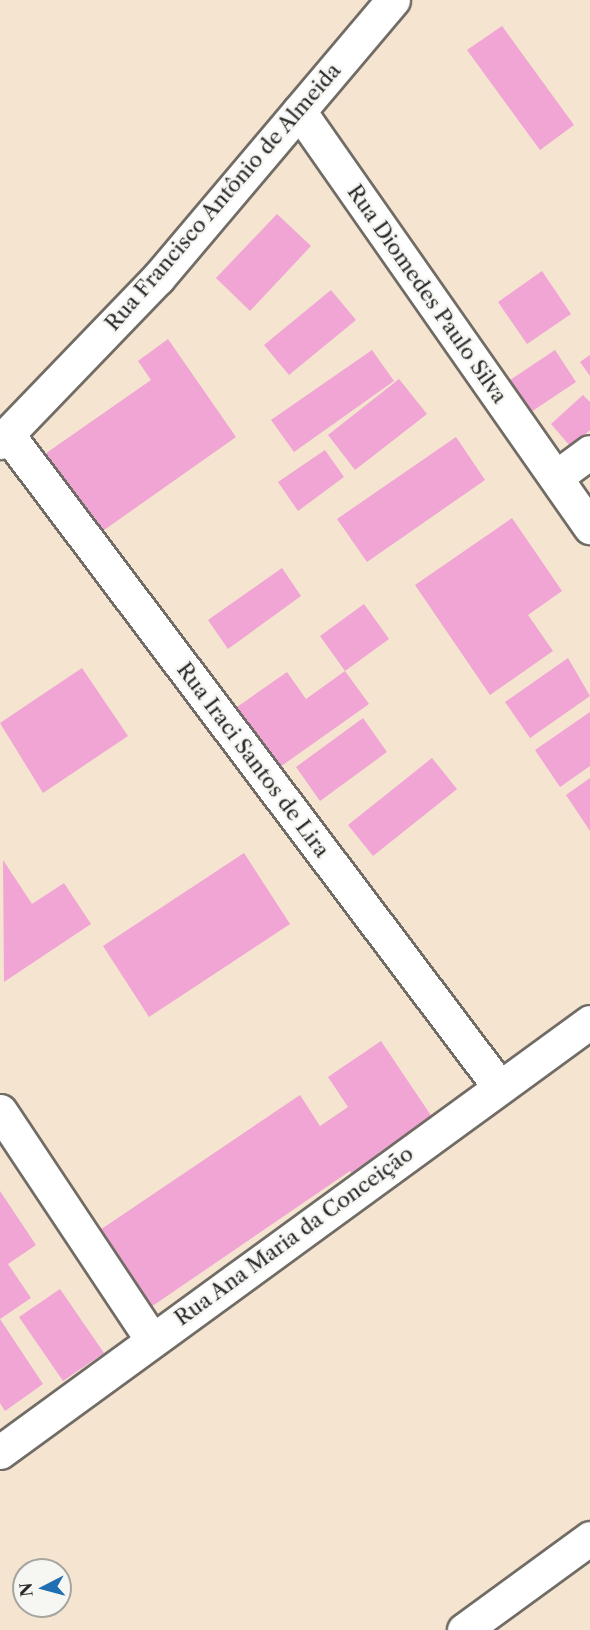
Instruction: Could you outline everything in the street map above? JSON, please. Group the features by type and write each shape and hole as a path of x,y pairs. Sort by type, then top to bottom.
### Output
{"street":[{"name":"Rua Francisco Antônio de Almeida","path":"4,438 158,278 393,0"},
{"name":"Rua Diomedes Paulo Silva","path":"299,111 590,527"},
{"name":"Rua Iraci Santos de Lira","path":"4,438 498,1085"},
{"path":"556,477 590,452"},
{"name":"Rua Ana Maria da Conceição","path":"0,1452 498,1085 590,1022"},
{"path":"0,1111 152,1340"},
{"path":"464,1630 590,1538"}],"building":[{"path":"502,26 574,125 540,150 467,50"},
{"path":"277,214 311,246 250,311 216,278"},
{"path":"542,271 571,314 527,344 498,302"},
{"path":"331,290 356,320 289,375 264,345"},
{"path":"168,339 236,437 97,535 42,456 151,380 138,361"},
{"path":"372,350 394,381 294,452 271,420"},
{"path":"555,350 576,382 531,412 510,380"},
{"path":"590,355 590,376 580,362"},
{"path":"399,379 427,414 355,470 328,435"},
{"path":"583,395 590,402 590,430 571,447 551,424"},
{"path":"456,437 485,480 367,562 337,519"},
{"path":"325,450 344,477 298,511 278,482"},
{"path":"512,518 562,591 528,615 553,651 490,695 415,585"},
{"path":"282,568 301,596 228,649 208,620"},
{"path":"364,604 389,639 345,671 320,636"},
{"path":"568,658 590,696 530,738 505,702"},
{"path":"82,668 128,736 43,793 0,723"},
{"path":"345,671 369,704 280,767 237,707 287,672 306,699"},
{"path":"590,712 590,766 560,787 535,750"},
{"path":"363,718 387,752 320,801 296,767"},
{"path":"432,758 457,789 373,856 348,825"},
{"path":"590,778 590,831 566,795"},
{"path":"244,853 290,924 149,1017 103,946"},
{"path":"3,860 32,904 64,883 91,924 4,982"},
{"path":"381,1041 432,1117 378,1153 383,1159 355,1178 350,1171 148,1309 97,1232 300,1095 320,1126 348,1107 328,1077"},
{"path":"0,1191 36,1245 8,1264 31,1298 0,1319"},
{"path":"60,1289 104,1353 63,1381 19,1317"},
{"path":"0,1319 43,1384 5,1411 0,1403"}]}
